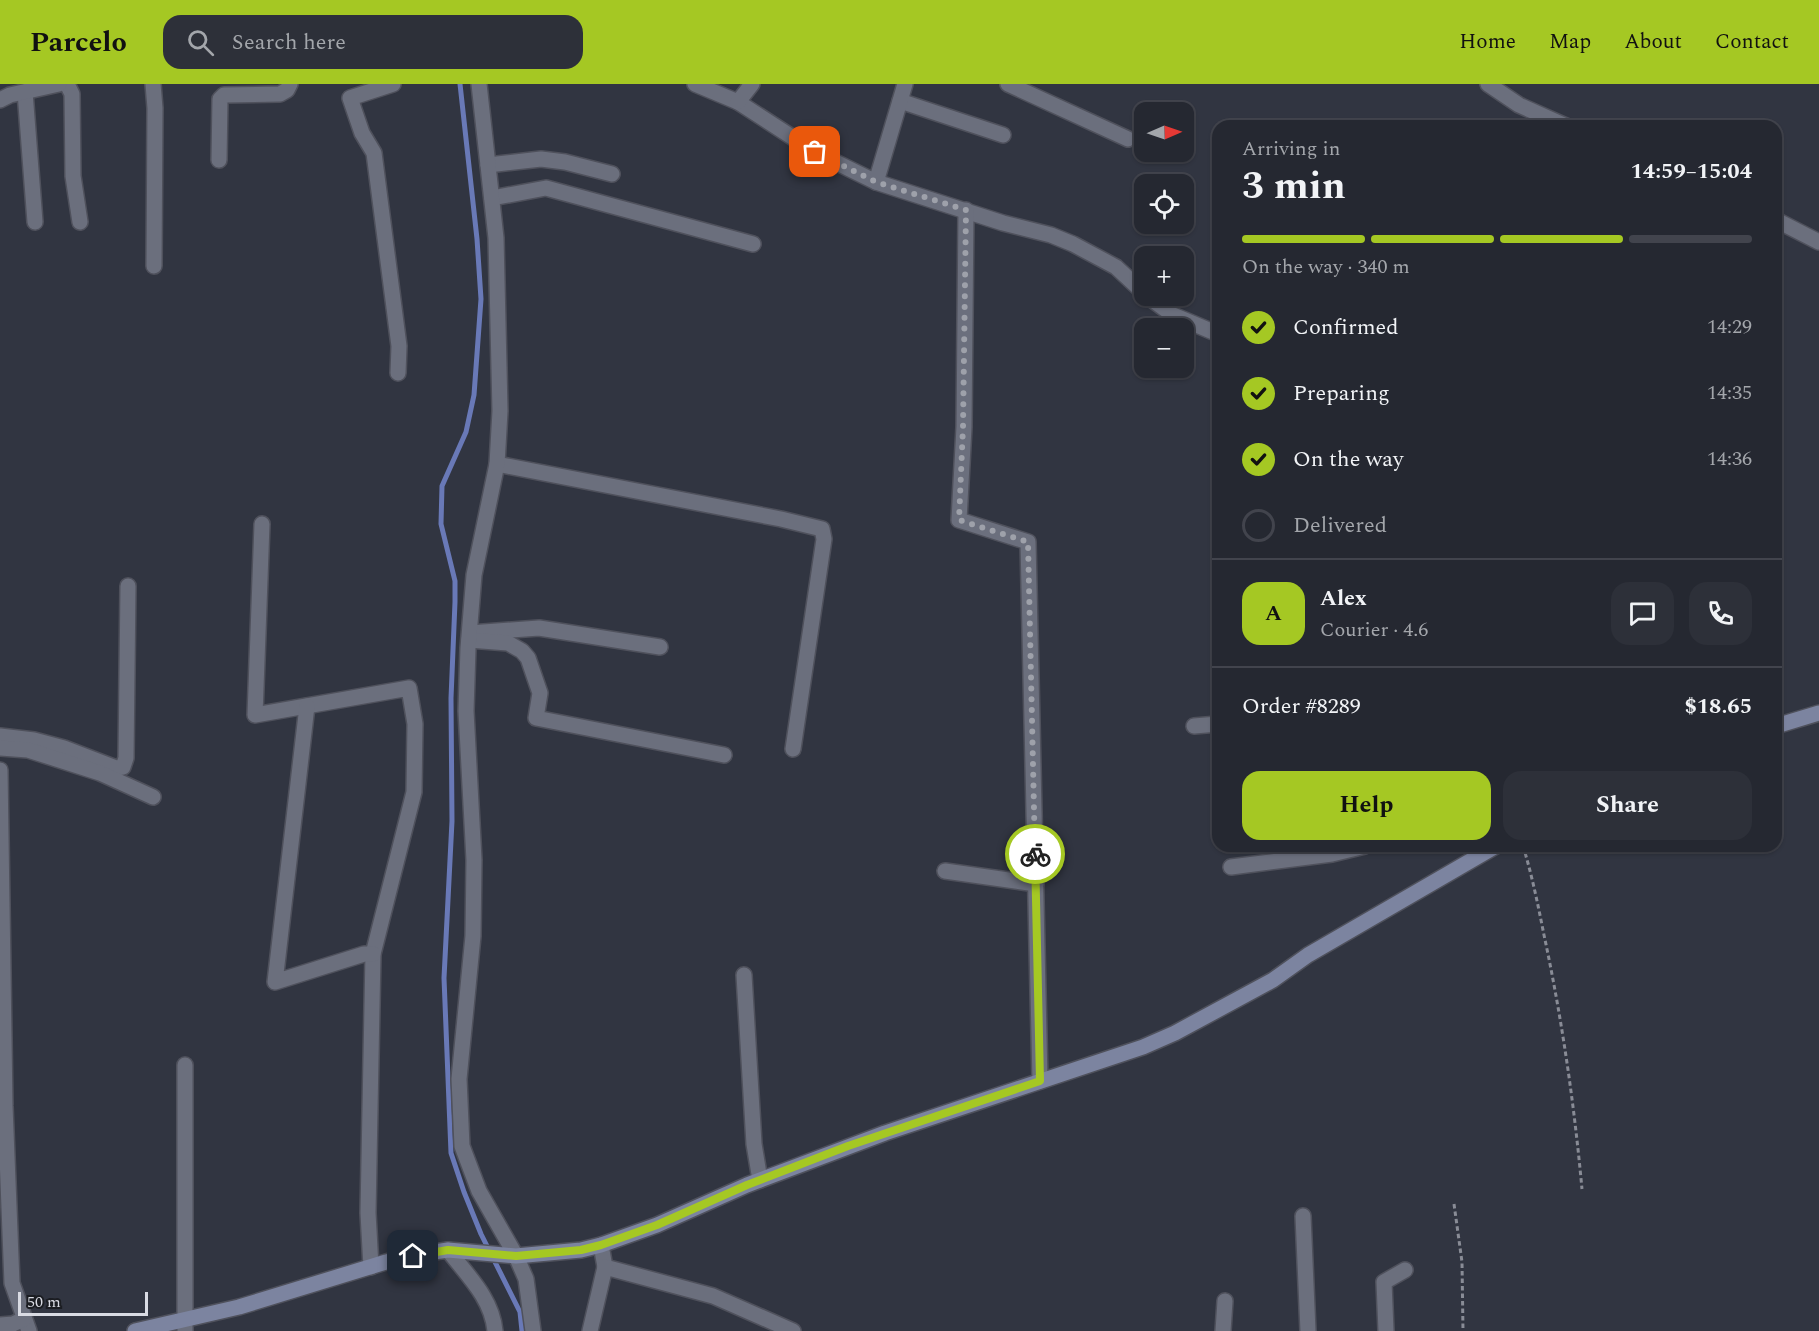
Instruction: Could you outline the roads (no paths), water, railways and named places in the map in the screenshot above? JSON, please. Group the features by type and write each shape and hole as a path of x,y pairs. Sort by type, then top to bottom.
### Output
{"main road":[{"path":"1782,724 1819,713"},
{"path":"135,1331 185,1325 371,1266 413,1256 448,1250 516,1256 581,1250 601,1245 657,1225 760,1180 885,1133 1143,1047 1273,980 1308,955 1486,852"}],"street":[{"path":"35,222 11,93 59,84"},
{"path":"67,84 72,94 73,176 80,222"},
{"path":"153,84 156,119 154,266"},
{"path":"219,160 220,99 224,95 280,94 287,90 290,84"},
{"path":"393,84 350,98 362,134 375,153 399,346 398,373"},
{"path":"478,84 496,238 500,411 497,464 474,575 470,636 466,711 474,860 473,936 459,1080 462,1146 479,1191 516,1256 526,1279 533,1331"},
{"path":"695,84 738,102 815,152 876,182 1003,223 1051,235 1116,267 1134,283"},
{"path":"738,102 752,84"},
{"path":"876,182 905,84"},
{"path":"1008,84 1128,139"},
{"path":"1488,84 1519,105 1553,120"},
{"path":"900,101 1003,135"},
{"path":"488,165 541,159 565,162 612,174"},
{"path":"492,198 546,188 753,244"},
{"path":"966,210 963,427 959,520 1028,542 1040,1081"},
{"path":"1782,223 1819,242"},
{"path":"1161,306 1173,315 1212,331"},
{"path":"497,464 822,529 824,539 793,750"},
{"path":"262,524 255,716 409,688 415,724 414,792 373,954 368,1213 371,1266"},
{"path":"0,736 34,740 64,748 116,768 123,767 126,758 128,586"},
{"path":"470,636 539,628 660,647"},
{"path":"470,636 508,643 522,651 528,658 540,693 536,718 724,755"},
{"path":"307,706 275,982 364,954 373,954"},
{"path":"1194,726 1212,724"},
{"path":"0,748 28,750 90,769 153,796"},
{"path":"0,770 3,1105 12,1283 26,1325 0,1325"},
{"path":"1231,867 1340,852"},
{"path":"945,871 1036,884"},
{"path":"744,975 754,1144 760,1180"},
{"path":"184,1065 185,1325"},
{"path":"1303,1216 1308,1331"},
{"path":"590,1331 605,1267 601,1245"},
{"path":"448,1250 483,1295 492,1311 495,1331"},
{"path":"605,1267 712,1296 793,1331"},
{"path":"1386,1331 1384,1282 1405,1270"},
{"path":"1223,1331 1225,1301"}],"waterway":[{"path":"460,84 477,239 481,299 474,395 466,432 442,486 441,524 455,581 451,698 452,821 444,978 451,1153 481,1234 520,1312 522,1331"}]}
